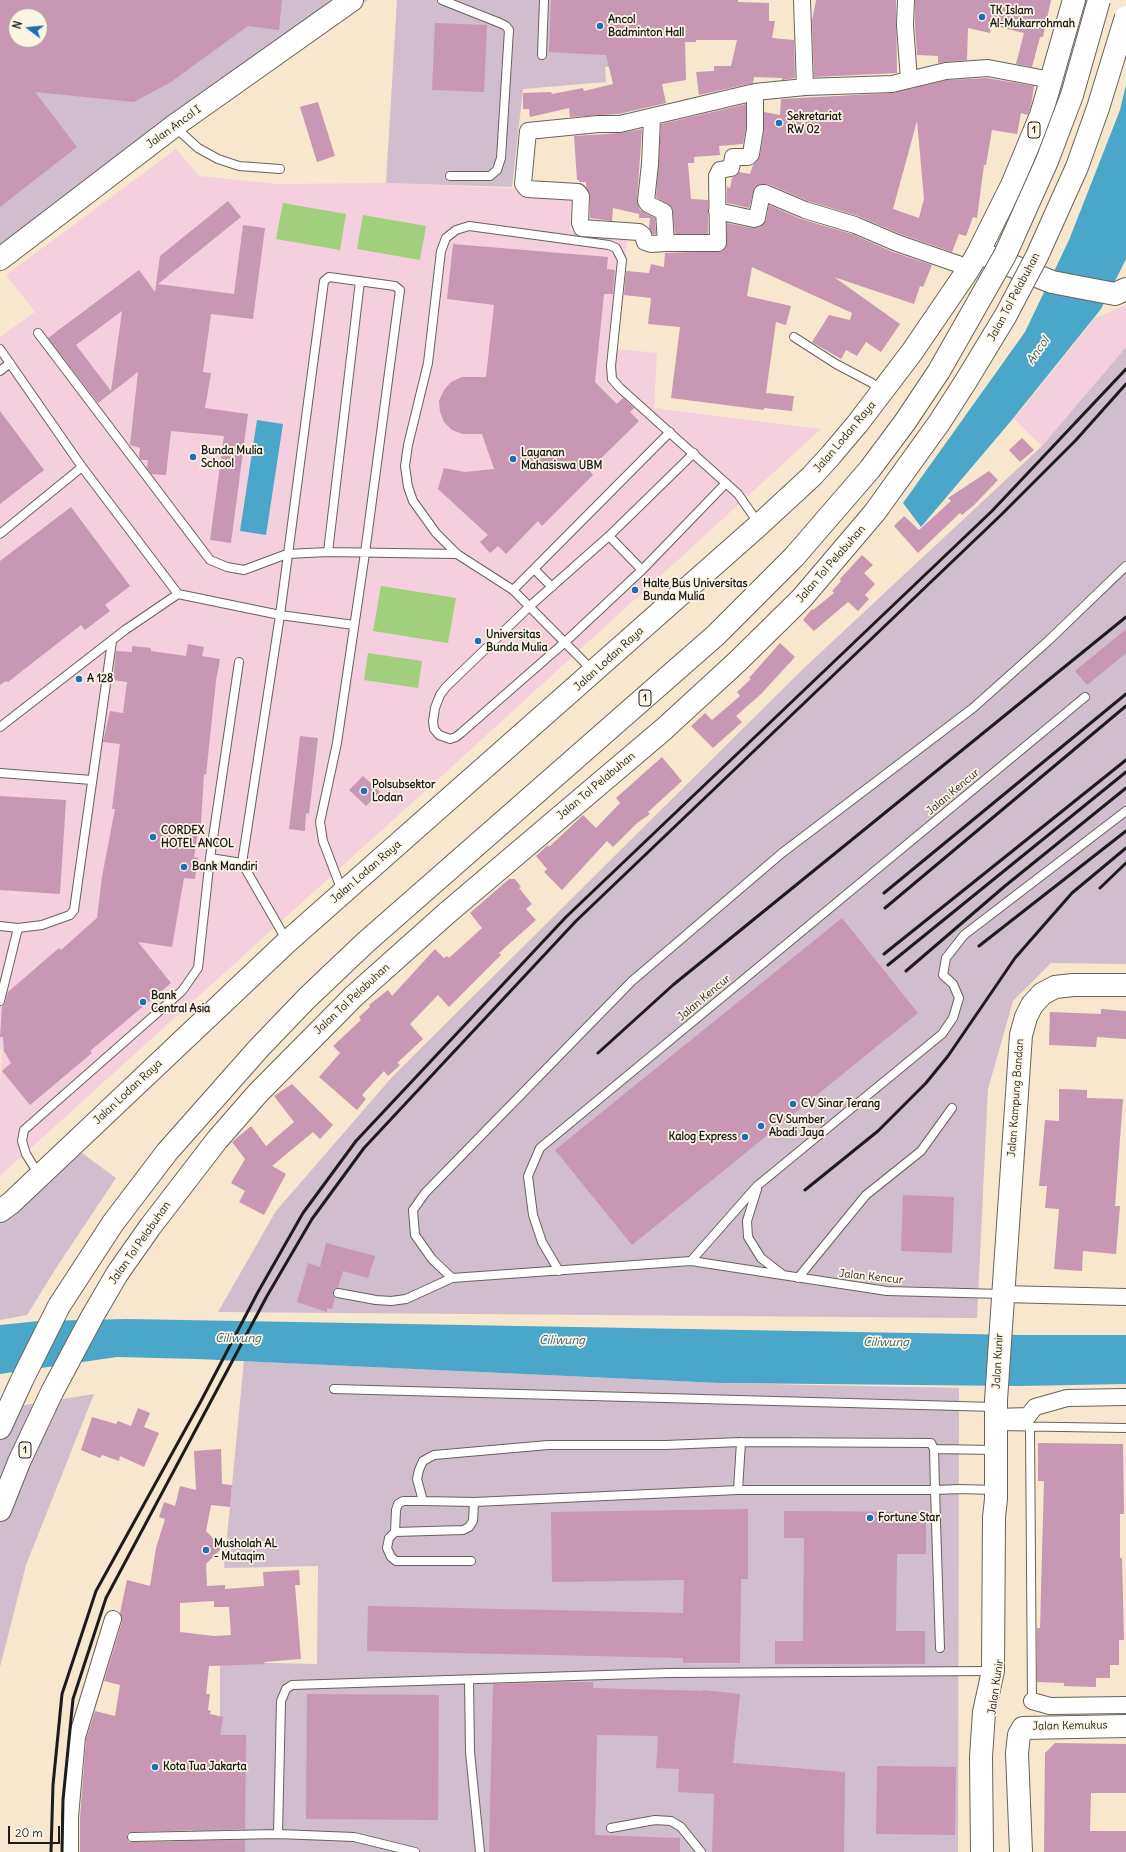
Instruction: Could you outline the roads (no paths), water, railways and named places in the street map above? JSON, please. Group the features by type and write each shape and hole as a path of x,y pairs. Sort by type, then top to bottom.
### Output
{"main road":[{"name":"Jalan Ancol I","path":"0,259 174,126 352,0"},
{"name":"Jalan Lodan Raya","path":"0,1211 287,942 594,672 812,476 858,423 980,260 1041,115 1074,0"},
{"name":"1","path":"0,1428 59,1306 113,1222 167,1152 259,1048 307,998 366,942 716,635 794,556 870,469 905,422 939,371 1006,255 1047,161 1072,95 1100,0"},
{"name":"Jalan Tol Pelabuhan","path":"0,1510 19,1462 52,1392 117,1274 150,1227 217,1140 258,1093 354,996 447,913 664,729 738,661 802,598 875,512 939,423 966,381 1006,315 1037,256 1076,167 1098,108 1126,17"},
{"path":"980,260 1052,282 1121,292"},
{"name":"Jalan Kampung Bandan","path":"1001,1319 1021,1035 1026,1017 1032,1005 1042,994 1055,987 1073,985 1126,985"},
{"name":"Jalan Kunir","path":"990,1852 992,1717 1001,1672 1000,1529 996,1494 995,1450 1001,1319"},
{"name":"Jalan Kunir","path":"982,1852 982,1742 984,1712 993,1671 994,1517 996,1494"},
{"name":"Jalan Kemukus","path":"1019,1735 1023,1728 1030,1727 1126,1726"},
{"path":"1019,1735 1017,1753 1021,1852"}],"street":[{"path":"802,0 805,87"},
{"path":"906,0 905,25 909,80"},
{"path":"755,92 756,129 751,154 748,157 733,157 730,168 720,170 718,173 718,243 651,244 645,242 643,235 639,232 582,228 580,223 581,196 578,192 527,189 523,184 529,131 598,124 620,124 652,118 707,102 755,92 805,87 892,84 946,71 988,68 1051,80"},
{"path":"652,118 650,164 646,201 664,212 666,243"},
{"path":"717,211 754,219 757,218 762,193 765,193 805,210 855,225 898,243 958,264 980,260"},
{"path":"1002,1294 1126,1297"},
{"path":"996,1412 1029,1421 1035,1407 1067,1398 1126,1397"},
{"path":"70,1852 70,1817 77,1737 113,1620"},
{"path":"1032,1701 1050,1706 1126,1706"}],"lane":[{"path":"442,0 500,23 506,26 509,30 501,158 497,170 490,176 450,176"},
{"path":"542,55 544,0"},
{"path":"174,126 198,148 218,159 239,166 280,169"},
{"path":"594,672 530,606 512,590 457,554 436,533 412,501 408,487 406,466 411,430 428,363 441,251 446,238 456,230 469,226 609,245 616,248 622,260 611,366 612,379 620,388 738,494 759,525"},
{"path":"287,942 242,863 280,615 324,281 329,277 396,286 400,290 365,553 337,743 320,822 323,841 343,893"},
{"path":"328,552 360,281"},
{"path":"38,333 210,560 227,567 244,570 287,554 328,552 457,554"},
{"path":"794,337 836,364 872,383 882,392"},
{"path":"0,349 82,467 178,594 280,615 354,625"},
{"path":"0,371 10,363"},
{"path":"512,590 670,432"},
{"path":"694,453 609,536 530,606 446,687 440,695 435,708 433,721 434,729 440,735 445,738 456,737 564,642 642,570 726,483"},
{"path":"0,534 82,467"},
{"path":"609,536 642,570"},
{"path":"452,1278 432,1259 415,1235 413,1210 425,1193 632,981 782,853 973,708 1048,641 1126,566"},
{"path":"534,569 552,587"},
{"path":"0,727 125,630 178,594"},
{"path":"0,926 18,928 42,926 70,914 74,910 112,641"},
{"path":"40,1175 26,1154 22,1141 24,1130 182,991 198,968 210,858 239,662"},
{"name":"Jalan Kencur","path":"1002,1294 887,1291 692,1261 559,1272 542,1242 533,1215 528,1176 540,1148 1085,697"},
{"path":"0,773 92,780"},
{"path":"692,1261 758,1186 942,1034 953,1018 959,998 952,984 942,975 946,958 964,935 1126,811"},
{"path":"210,858 242,863"},
{"path":"0,1001 18,928"},
{"path":"798,1278 866,1195 921,1151 952,1108"},
{"path":"758,1186 747,1221 748,1237 760,1258 784,1276"},
{"path":"338,1294 391,1301 406,1299 452,1278 559,1272"},
{"path":"334,1389 996,1412"},
{"path":"1032,1701 1029,1421 1126,1428"},
{"path":"738,1490 741,1442"},
{"path":"423,1500 417,1479 419,1470 423,1461 434,1455 548,1445 666,1445 741,1442 931,1443 934,1449 940,1648"},
{"path":"934,1449 995,1450"},
{"path":"471,1561 396,1561 391,1557 387,1548 389,1538 395,1532 396,1510 398,1504 403,1501 423,1500 474,1502 738,1490 935,1490 996,1494"},
{"path":"395,1532 463,1530 469,1527 473,1521 474,1502"},
{"path":"278,1834 281,1701 286,1689 292,1685 668,1673 993,1671"},
{"path":"469,1680 470,1752 480,1852"},
{"path":"1014,1852 1009,1758 1012,1741 1019,1735"},
{"path":"611,1828 655,1820 671,1821 681,1827 701,1852"},
{"path":"132,1837 278,1834 354,1837 415,1852"}],"water":[{"name":"Ancol","path":"1126,85 1126,259 1101,309 1011,421 921,527 903,503 1025,332 1069,240 1120,110"},
{"path":"257,420 283,424 266,535 240,531"},
{"name":"Ciliwung","path":"127,1319 1024,1335 1126,1335 1126,1384 1019,1386 720,1383 197,1359 117,1357 0,1374 0,1325 39,1321"}],"railway":[{"path":"51,1852 53,1785 62,1694 96,1591 201,1401 258,1292 303,1213 356,1141 566,917 992,511 1126,369"},
{"path":"62,1852 63,1800 73,1699 106,1598 267,1296 312,1219 364,1148 576,921 1001,515 1076,440 1126,384"},
{"path":"598,1053 673,985 1126,617"},
{"path":"884,893 1126,694"},
{"path":"885,908 1126,706"},
{"path":"884,954 1126,760"},
{"path":"888,965 1126,772"},
{"path":"906,971 1005,886 1126,788"},
{"path":"979,946 1126,831"},
{"path":"805,1190 878,1131 926,1083 948,1056 1015,958 1072,893 1126,848"},
{"path":"1100,888 1126,863"}],"place":[{"name":"TK Islam Al-Mukarrohmah","path":"982,17"},
{"name":"Ancol Badminton Hall","path":"600,26"},
{"name":"Sekretariat RW 02","path":"779,123"},
{"name":"Bunda Mulia School","path":"193,457"},
{"name":"Layanan Mahasiswa UBM","path":"513,459"},
{"name":"Halte Bus Universitas Bunda Mulia","path":"635,590"},
{"name":"Universitas Bunda Mulia","path":"478,641"},
{"name":"A 128","path":"79,679"},
{"name":"Polsubsektor Lodan","path":"364,791"},
{"name":"CORDEX HOTEL ANCOL","path":"153,837"},
{"name":"Bank Mandiri","path":"184,867"},
{"name":"Bank Central Asia","path":"143,1002"},
{"name":"CV Sinar Terang","path":"793,1104"},
{"name":"CV Sumber Abadi Jaya","path":"761,1126"},
{"name":"Kalog Express","path":"745,1137"},
{"name":"Fortune Star","path":"870,1518"},
{"name":"Musholah AL - Mutaqim","path":"206,1550"},
{"name":"Kota Tua Jakarta","path":"155,1767"}]}
